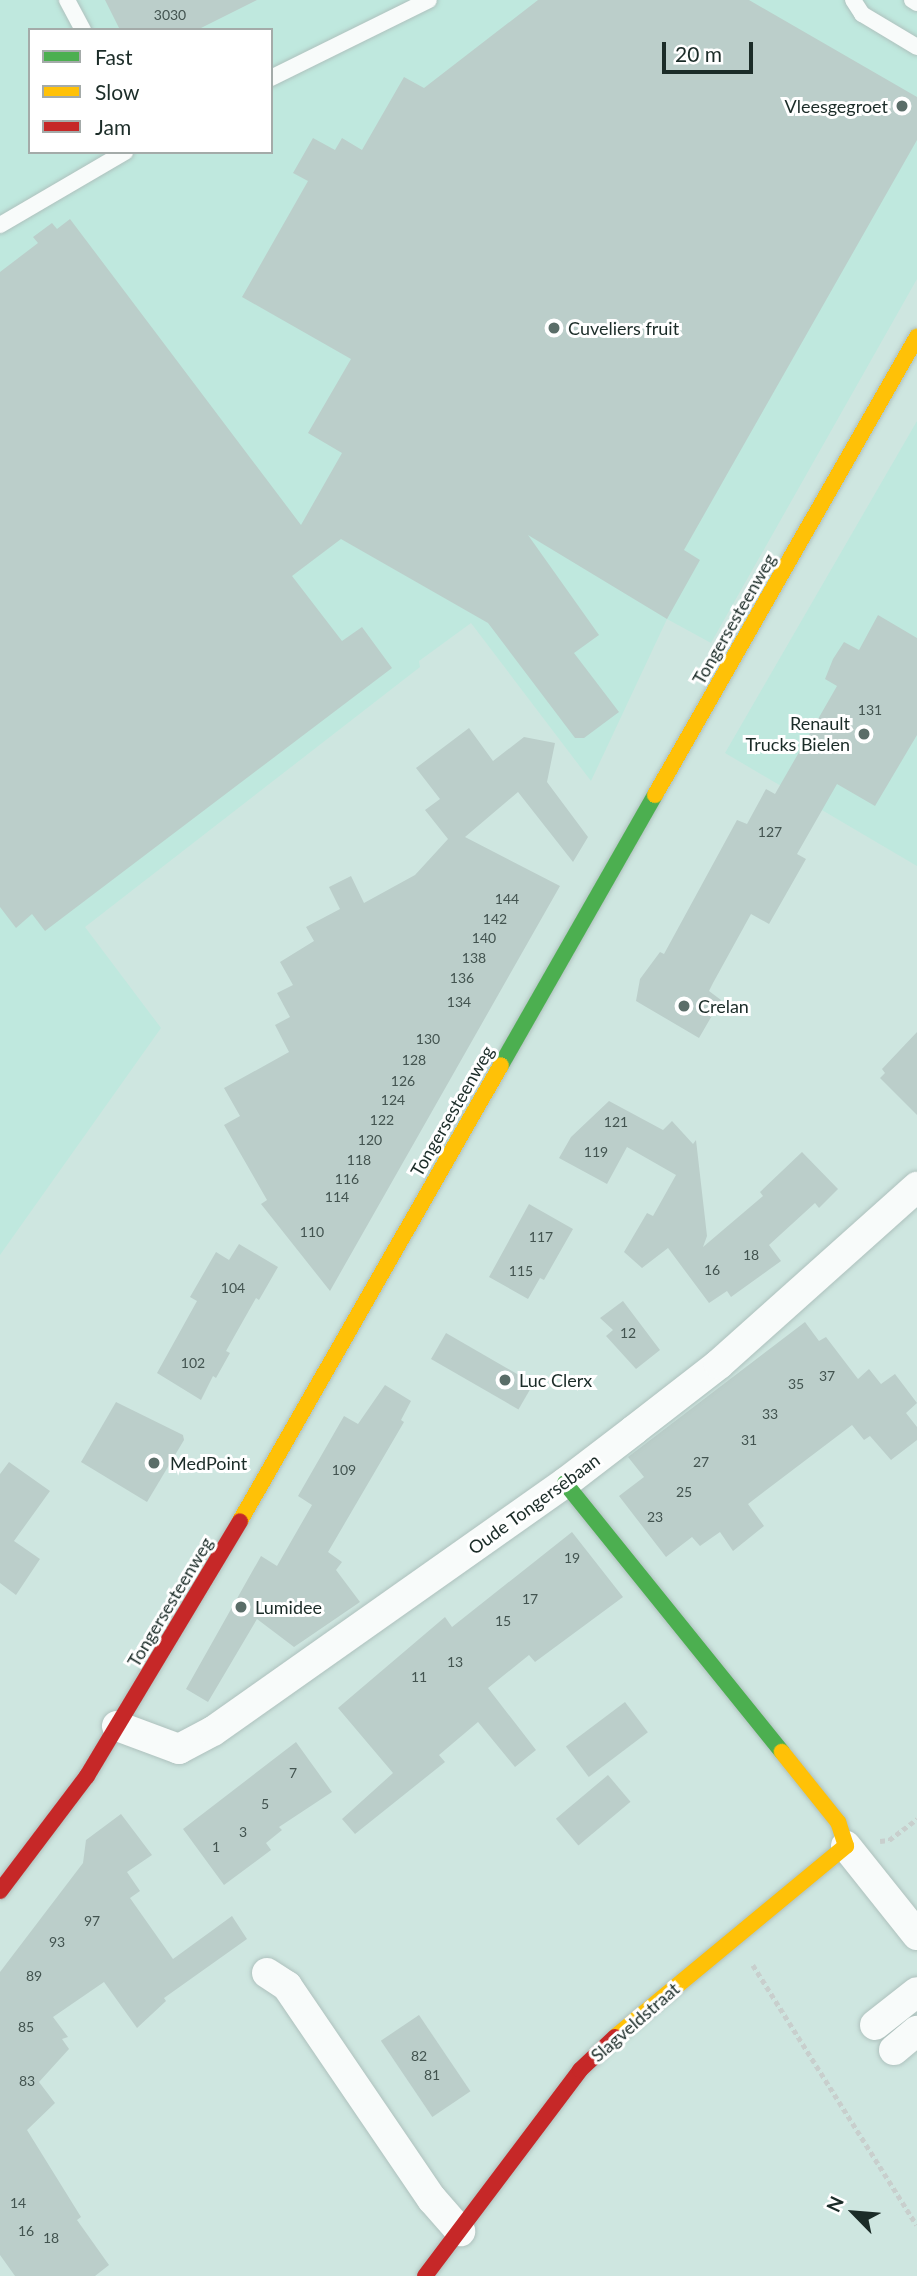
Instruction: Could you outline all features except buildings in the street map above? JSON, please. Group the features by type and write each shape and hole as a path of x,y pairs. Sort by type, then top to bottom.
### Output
{"main road":[{"name":"Tongersesteenweg","path":"0,1891 87,1776 203,1586 917,337"},
{"path":"565,1483 838,1822 846,1846"},
{"name":"Slagveldstraat","path":"425,2276 580,2070 603,2047 846,1846"}],"street":[{"name":"Oude Tongersebaan","path":"117,1726 179,1749 223,1723 565,1483 719,1364 917,1187"},
{"path":"846,1846 917,1935"},
{"path":"267,1973 287,1986 432,2199 460,2231"},
{"path":"875,2025 917,1992"}],"lane":[{"path":"67,0 82,28"},
{"path":"273,77 429,0"},
{"path":"853,0 862,14 917,47"},
{"path":"912,0 917,3"},
{"path":"0,225 122,154"}],"path":[{"path":"846,1846 889,1840 917,1819"},
{"path":"736,1937 917,2225"}],"shaded area":[{"path":"0,0 917,0 917,279 711,643 667,619 591,781 471,623 419,661 420,667 85,927 161,1028 0,1255"},
{"path":"917,421 917,866 725,753"}],"traffic: fast":[{"path":"501,1065 655,795"},
{"path":"565,1483 782,1752"}],"traffic: slow":[{"path":"655,795 917,337"},
{"path":"240,1521 501,1065"},
{"path":"615,2037 846,1846 838,1822 782,1752"}],"traffic: jam":[{"path":"0,1891 87,1776 240,1521"},
{"path":"425,2276 580,2070 615,2037"}],"place":[{"name":"Vleesgegroet","path":"902,106"},
{"name":"Cuveliers fruit","path":"554,328"},
{"name":"Renault Trucks Bielen","path":"864,734"},
{"name":"Crelan","path":"684,1006"},
{"name":"Luc Clerx","path":"505,1380"},
{"name":"MedPoint","path":"154,1463"},
{"name":"Lumidee","path":"241,1607"}]}
